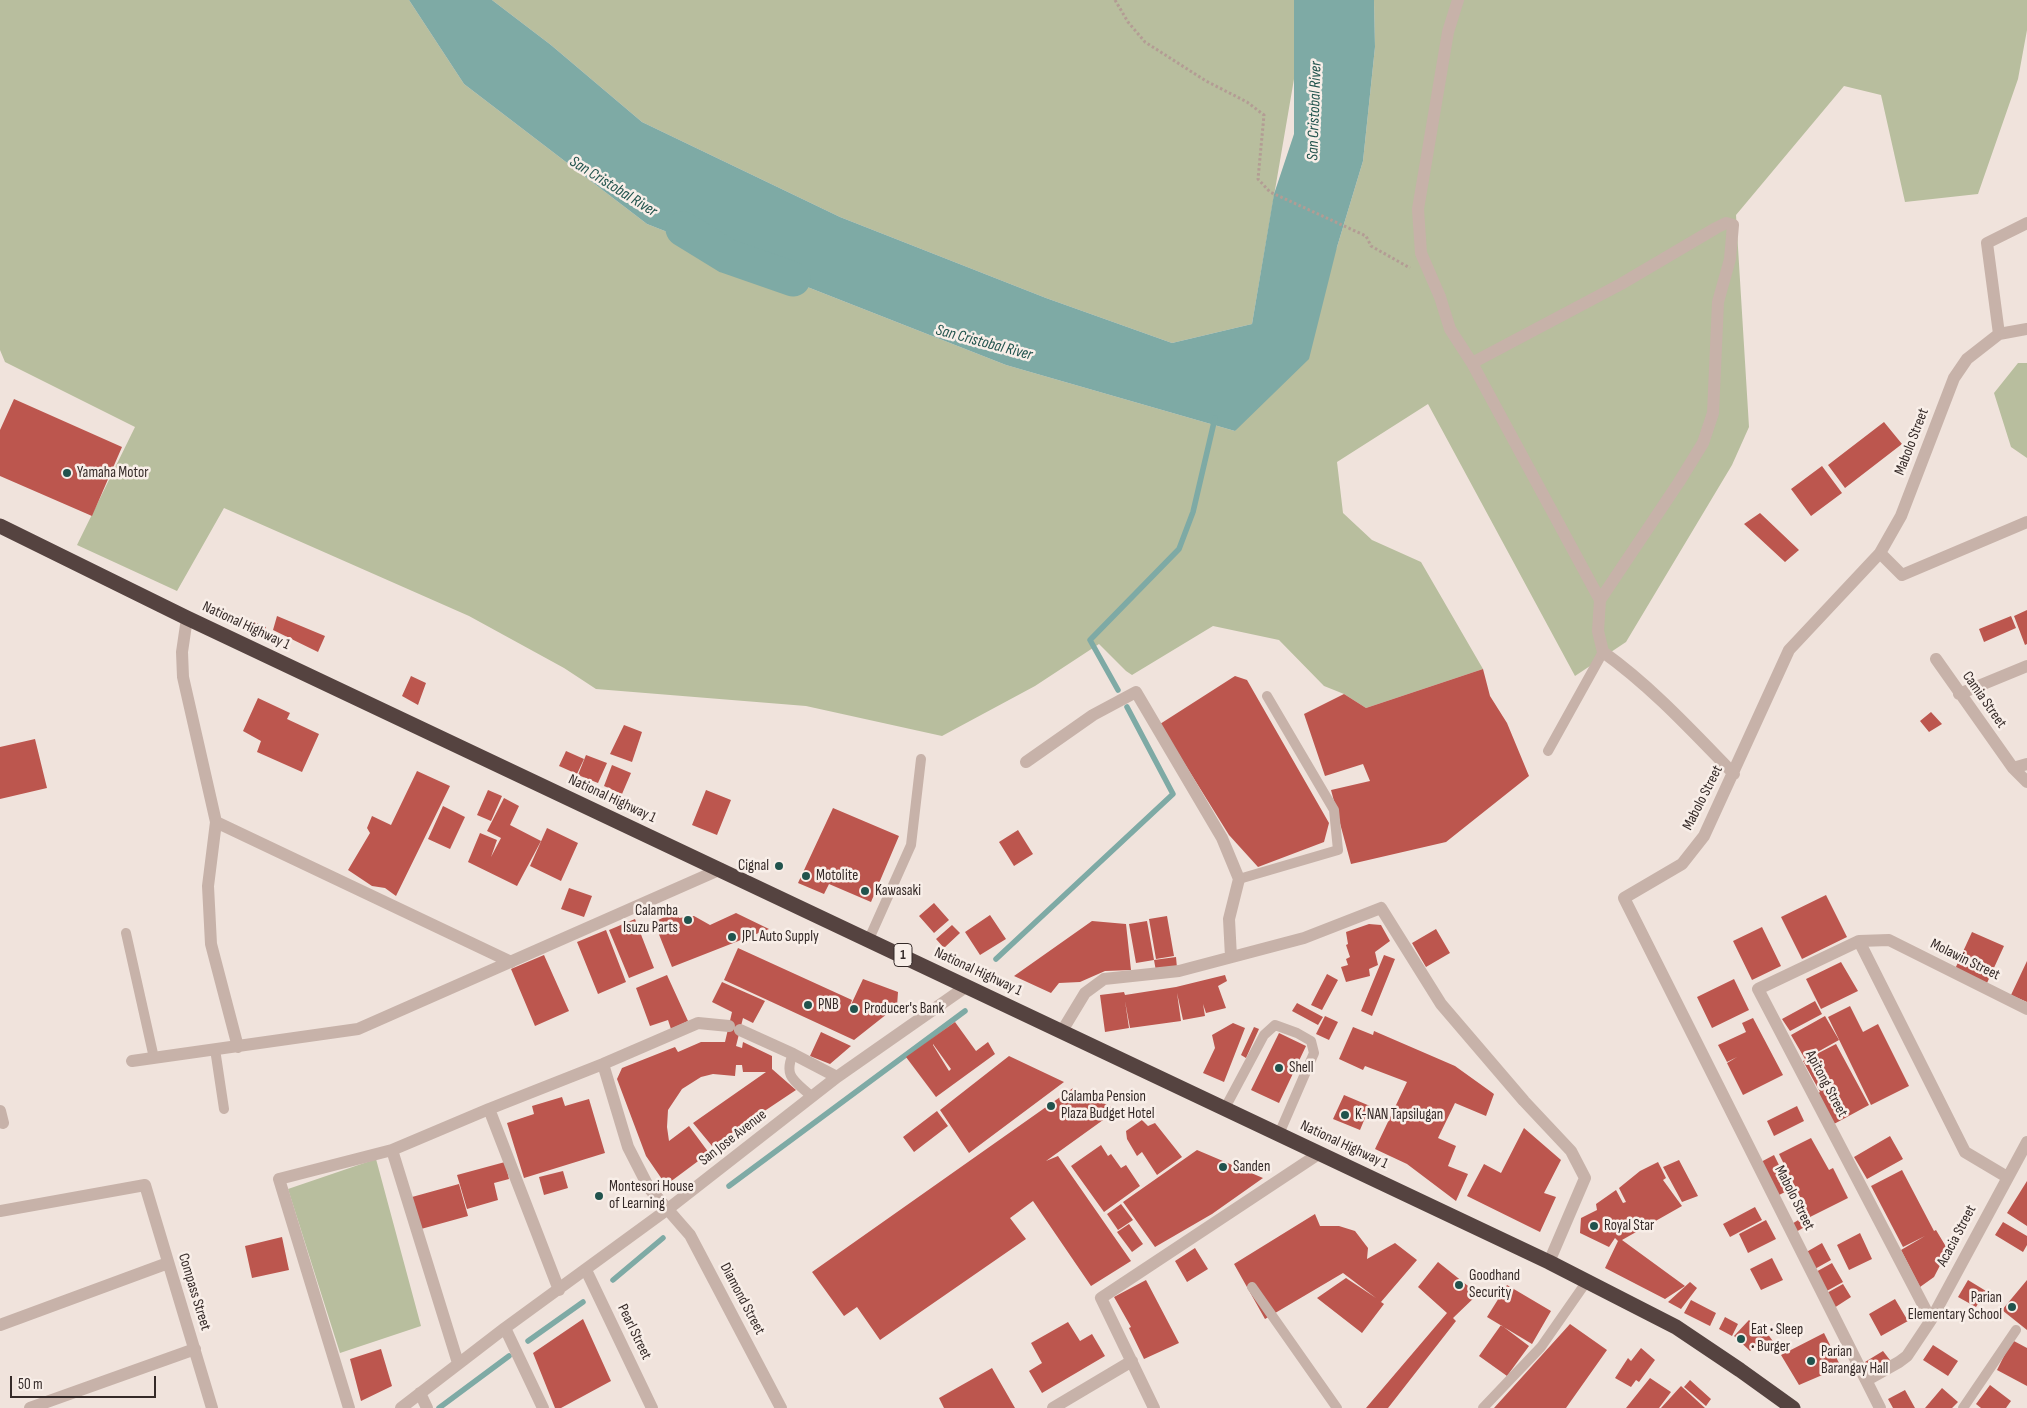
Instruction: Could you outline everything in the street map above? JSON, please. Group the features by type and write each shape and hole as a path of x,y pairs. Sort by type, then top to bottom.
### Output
{"highway":[{"name":"National Highway 1","path":"0,526 187,618 1549,1262 1676,1327 1793,1408"}],"street":[{"path":"1458,0 1448,32 1418,208 1421,253 1440,297 1450,329 1472,363 1600,600"},
{"path":"1472,363 1621,284 1716,228 1726,223 1733,225 1730,259 1718,302 1713,414 1703,443 1600,600 1598,631 1603,652 1624,667 1679,718 1734,774"},
{"path":"1999,334 1987,243 2027,223"},
{"name":"Mabolo Street","path":"1880,1408 1624,898 1682,864 1704,836 1734,774 1789,650 1880,553 1901,516 1954,378 1967,359 1999,334 2027,329"},
{"path":"1880,553 1902,575 2027,522"},
{"path":"187,618 182,652 183,677 216,822 208,886 211,944 238,1046"},
{"name":"Camia Street","path":"1936,659 2013,768 2027,782"},
{"path":"1959,694 2027,666"},
{"path":"1026,762 1093,715 1136,692 1222,838 1239,880 1229,919 1231,957"},
{"path":"2013,768 2027,764"},
{"path":"216,822 512,962"},
{"path":"132,1061 358,1029 721,869"},
{"path":"1062,1031 1085,993 1104,979 1179,971 1304,938 1381,908 1441,1004 1524,1101 1571,1151 1585,1178 1549,1262"},
{"name":"Apitong Street","path":"1889,940 1859,941 1758,989 1931,1320"},
{"name":"Molawin Street","path":"1889,940 2027,1009"},
{"path":"1859,941 1966,1152 2007,1177"},
{"name":"San Jose Avenue","path":"400,1408 505,1328 668,1209 811,1096 967,986"},
{"path":"349,1408 279,1179 392,1150 698,1024 735,1028 793,1054 837,1077"},
{"name":"Diamond Street","path":"603,1064 628,1147 649,1188 690,1235 781,1408"},
{"path":"489,1109 559,1290"},
{"name":"Acacia Street","path":"1867,1380 1907,1356 1931,1320 2027,1142"},
{"path":"392,1150 458,1363"},
{"path":"1154,1408 1101,1298 1320,1153"},
{"name":"Compass Street","path":"0,1210 145,1185 212,1408"},
{"path":"0,1325 168,1263"},
{"name":"Pearl Street","path":"586,1270 652,1408"},
{"path":"505,1328 543,1408"},
{"path":"30,1408 194,1349"},
{"path":"1053,1408 1132,1361"},
{"path":"420,1393 427,1408"}],"lane":[{"path":"1548,751 1603,652"},
{"path":"1239,880 1338,850 1334,810 1267,696"},
{"path":"869,939 911,845 920,758"},
{"path":"126,933 154,1058"},
{"path":"1225,1108 1264,1035 1276,1025 1297,1032 1311,1041 1314,1053 1279,1134"},
{"path":"215,1049 224,1109"},
{"path":"793,1054 788,1065 790,1075 811,1096"},
{"path":"1483,1408 1541,1347 1587,1281"},
{"path":"1252,1287 1337,1408"},
{"path":"1963,1408 2016,1330"}],"path":[{"path":"1116,0 1128,22 1146,42 1206,81 1247,102 1264,116 1258,179 1270,192 1366,236 1371,246 1409,267 1414,275"}],"green space":[{"path":"0,0 409,0 464,84 647,224 1006,365 1235,431 1337,247 1363,161 1375,47 1374,0 2027,0 2027,30 2018,79 1978,194 1905,202 1881,95 1844,86 1736,215 1749,427 1732,465 1626,642 1575,676 1428,404 1337,462 1343,513 1372,540 1421,562 1483,669 1366,708 1344,694 1324,686 1279,640 1213,626 1132,675 1099,644 1035,686 942,736 806,706 596,689 564,668 469,616 224,508 177,591 77,545 135,427 5,362 0,350"},
{"path":"492,0 1294,0 1294,79 1252,324 1172,343 1046,298 840,217 642,122 551,45"},
{"path":"2018,363 2027,363 2027,458 2011,447 1994,393"},
{"path":"376,1159 421,1326 340,1353 288,1189"}],"water":[{"path":"409,0 492,0 551,45 642,122 840,217 1046,298 1172,343 1252,324 1274,194 1294,134 1294,0 1374,0 1375,47 1363,161 1337,247 1309,359 1235,431 1006,365 647,224 464,84"}],"building":[{"path":"14,399 122,447 92,516 0,476 0,430"},
{"path":"1884,422 1902,444 1845,488 1828,465"},
{"path":"1822,466 1842,493 1811,516 1791,489"},
{"path":"1760,513 1799,550 1785,562 1744,524"},
{"path":"2027,610 2027,644 2025,645 2014,616"},
{"path":"277,616 325,636 318,652 273,630"},
{"path":"2011,616 2016,628 1984,642 1979,629"},
{"path":"243,617 266,627 264,636 239,625"},
{"path":"1483,669 1490,696 1507,723 1529,776 1446,842 1351,864 1331,790 1370,781 1363,764 1325,776 1304,714 1344,694 1366,708"},
{"path":"411,676 426,683 418,705 402,696"},
{"path":"1235,676 1247,680 1329,823 1324,842 1258,867 1229,835 1160,724"},
{"path":"258,698 290,713 287,719 319,734 302,772 257,752 261,741 243,731"},
{"path":"1931,712 1942,724 1929,732 1920,721"},
{"path":"624,725 642,732 632,762 610,754"},
{"path":"35,739 47,788 0,799 0,747"},
{"path":"566,751 584,759 577,774 559,766"},
{"path":"586,755 607,763 598,783 578,775"},
{"path":"612,765 631,773 622,794 604,786"},
{"path":"417,771 450,786 396,896 385,888 372,886 348,870 370,833 367,828 372,816 391,825"},
{"path":"488,790 502,796 491,821 477,815"},
{"path":"706,790 731,800 717,835 692,825"},
{"path":"504,798 519,806 510,825 541,841 517,886 468,862 480,833 497,840 491,857 501,838 487,831"},
{"path":"443,806 465,817 450,849 428,839"},
{"path":"833,808 899,836 871,902 829,884 824,894 798,883"},
{"path":"547,828 578,843 561,881 530,866"},
{"path":"1018,830 1033,854 1014,866 999,842"},
{"path":"569,888 592,896 584,917 561,909"},
{"path":"1826,895 1847,937 1802,959 1781,917"},
{"path":"934,903 949,920 934,933 919,916"},
{"path":"677,911 679,918 694,916 710,925 736,913 769,929 672,967 654,922"},
{"path":"990,915 1006,939 980,955 965,932"},
{"path":"1167,916 1174,956 1156,959 1149,919"},
{"path":"635,919 654,968 629,978 609,930"},
{"path":"1092,921 1126,924 1131,970 1105,971 1080,982 1059,983 1051,993 1014,976"},
{"path":"1147,921 1154,960 1136,963 1129,924"},
{"path":"1369,924 1381,925 1390,941 1375,952 1378,965 1369,969 1370,976 1346,982 1341,967 1348,965 1346,959 1350,957 1346,945 1348,944 1346,932"},
{"path":"952,925 960,933 944,948 936,939"},
{"path":"1762,927 1781,966 1752,980 1733,941"},
{"path":"1436,929 1450,953 1426,967 1412,943"},
{"path":"606,930 626,982 598,994 577,942"},
{"path":"1972,932 2004,946 1987,983 1955,969"},
{"path":"738,948 852,1000 849,1009 863,979 898,992 897,1006 854,1040 724,980"},
{"path":"544,955 569,1011 535,1026 511,969"},
{"path":"1384,955 1395,959 1372,1016 1361,1011"},
{"path":"1176,957 1177,968 1156,971 1154,960"},
{"path":"2027,961 2027,1002 2011,995"},
{"path":"1841,962 1858,991 1821,1009 1806,979"},
{"path":"1327,974 1338,980 1322,1010 1311,1005"},
{"path":"667,975 688,1021 671,1029 668,1020 650,1026 636,988"},
{"path":"1225,975 1227,981 1218,986 1226,1008 1206,1013 1203,1004 1205,1016 1183,1020 1177,993 1181,1021 1130,1028 1125,1001 1129,1028 1105,1032 1100,995 1124,992 1125,995 1176,987"},
{"path":"1734,979 1749,1010 1712,1028 1697,997"},
{"path":"722,982 765,1001 753,1023 743,1018 736,1046 742,1048 743,1042 772,1056 772,1069 796,1090 712,1146 693,1123 766,1072 743,1072 742,1065 736,1065 735,1076 713,1074 701,1077 682,1089 668,1110 667,1127 669,1141 689,1126 709,1153 666,1185 646,1156 617,1079 622,1068 675,1047 678,1052 701,1042 725,1042 732,1012 712,1002"},
{"path":"1815,1001 1822,1014 1790,1031 1782,1019"},
{"path":"1297,1003 1323,1017 1318,1025 1292,1011"},
{"path":"1850,1006 1863,1032 1878,1024 1909,1086 1871,1105 1828,1017"},
{"path":"1325,1016 1338,1022 1329,1040 1316,1034"},
{"path":"1825,1016 1839,1040 1805,1059 1791,1035"},
{"path":"1753,1018 1783,1075 1743,1095 1727,1063 1737,1057 1727,1062 1718,1045 1746,1032 1742,1023"},
{"path":"955,1022 976,1051 988,1042 995,1054 936,1097 906,1057","holes":["933,1044 951,1069 949,1071"]},
{"path":"1233,1023 1245,1028 1224,1082 1203,1073 1215,1048 1212,1035"},
{"path":"1254,1027 1259,1029 1246,1058 1241,1055"},
{"path":"1353,1027 1373,1035 1374,1031 1455,1066 1494,1094 1486,1116 1455,1103 1438,1138 1456,1146 1448,1166 1468,1174 1456,1201 1407,1164 1375,1149 1407,1082 1365,1066 1363,1070 1339,1059"},
{"path":"821,1032 851,1046 830,1064 810,1056"},
{"name":"Shell","path":"1279,1033 1306,1046 1279,1103 1251,1090"},
{"path":"1836,1044 1869,1105 1834,1124 1817,1094 1820,1092 1803,1061"},
{"path":"1009,1056 1064,1082 969,1153 940,1110"},
{"path":"1073,1088 1117,1110 1046,1161 1058,1156 1131,1261 1091,1286 1033,1201 1010,1218 1026,1239 880,1340 857,1307 844,1316 812,1272"},
{"path":"1344,1095 1370,1106 1360,1130 1333,1119"},
{"path":"562,1097 565,1106 589,1099 605,1153 524,1178 507,1123 534,1114 532,1106"},
{"path":"1797,1106 1804,1121 1774,1136 1767,1121"},
{"path":"937,1111 948,1126 914,1152 903,1137"},
{"path":"1142,1120 1148,1126 1155,1123 1182,1157 1157,1175 1142,1152 1137,1156 1127,1139 1126,1131"},
{"path":"1524,1128 1561,1160 1544,1193 1556,1197 1540,1232 1467,1196 1484,1164 1501,1173"},
{"path":"1890,1136 1903,1159 1867,1179 1854,1157"},
{"path":"1811,1138 1829,1170 1833,1168 1848,1198 1810,1217 1779,1154"},
{"path":"1101,1145 1108,1156 1111,1154 1121,1168 1126,1165 1140,1186 1104,1212 1071,1166"},
{"path":"1197,1150 1263,1178 1212,1214 1155,1247 1123,1202"},
{"path":"1774,1155 1791,1189 1775,1197 1759,1163"},
{"path":"1679,1160 1698,1196 1682,1202 1663,1167"},
{"path":"505,1162 509,1179 494,1183 498,1200 467,1209 457,1175"},
{"path":"1658,1162 1666,1178 1663,1180 1682,1206 1622,1240 1685,1286 1665,1299 1605,1268 1618,1241 1615,1238 1609,1247 1580,1233 1581,1218 1597,1210 1596,1204 1616,1190 1623,1203 1626,1202 1619,1188 1640,1171"},
{"path":"1902,1170 1934,1231 1936,1230 1948,1250 1934,1277 1920,1287 1901,1250 1925,1236 1903,1247 1871,1186"},
{"path":"563,1171 568,1188 544,1195 539,1177"},
{"path":"2027,1181 2027,1226 2007,1213"},
{"path":"459,1184 468,1216 421,1229 412,1197"},
{"path":"1121,1204 1133,1220 1118,1230 1107,1214"},
{"path":"1755,1207 1762,1220 1730,1237 1723,1224"},
{"path":"1315,1214 1320,1226 1339,1226 1355,1231 1368,1248 1367,1259 1395,1243 1417,1260 1381,1302 1384,1304 1362,1333 1317,1298 1346,1278 1376,1298 1343,1273 1265,1319 1234,1264"},
{"path":"1805,1216 1810,1224 1794,1233 1790,1225"},
{"path":"1766,1220 1776,1239 1748,1253 1739,1234"},
{"path":"2003,1222 2027,1236 2027,1245 2023,1252 1995,1235"},
{"path":"1129,1224 1143,1244 1132,1252 1117,1232"},
{"path":"1860,1233 1872,1259 1849,1270 1837,1245"},
{"path":"282,1237 289,1270 252,1278 245,1246"},
{"path":"1822,1243 1831,1260 1813,1270 1803,1254"},
{"path":"1195,1248 1208,1269 1187,1282 1175,1261"},
{"path":"1772,1258 1783,1280 1761,1290 1750,1269"},
{"path":"1438,1262 1478,1294 1453,1318 1456,1321 1388,1408 1366,1408 1447,1313 1418,1287"},
{"path":"1832,1263 1843,1282 1825,1292 1814,1273"},
{"path":"1146,1280 1179,1343 1144,1359 1129,1328 1131,1327 1114,1297"},
{"path":"1968,1280 1986,1291 1976,1307 1958,1297"},
{"path":"2027,1280 2027,1330 2002,1310"},
{"path":"1690,1282 1697,1288 1681,1309 1668,1302"},
{"path":"1843,1284 1851,1297 1834,1308 1825,1294"},
{"path":"1507,1285 1551,1311 1532,1344 1487,1317"},
{"path":"1895,1299 1908,1321 1881,1336 1869,1314"},
{"path":"1691,1300 1716,1313 1710,1326 1684,1313"},
{"path":"1725,1317 1738,1324 1732,1336 1719,1329"},
{"path":"583,1319 611,1381 561,1408 555,1408 533,1353"},
{"path":"1749,1320 1765,1335 1767,1333 1775,1344 1767,1350 1760,1341 1750,1351 1734,1336"},
{"path":"1068,1322 1080,1341 1092,1334 1105,1356 1042,1393 1029,1371 1042,1363 1031,1343"},
{"path":"1570,1324 1607,1350 1566,1408 1494,1408"},
{"path":"1501,1325 1529,1346 1507,1376 1479,1356"},
{"name":"Parian Barangay Hall","path":"1824,1333 1841,1367 1799,1385 1781,1355"},
{"path":"2012,1340 2027,1348 2027,1386 1997,1370"},
{"path":"1933,1345 1958,1361 1948,1376 1923,1360"},
{"path":"1641,1348 1655,1360 1639,1382 1636,1380 1631,1387 1615,1378 1628,1358 1631,1361"},
{"path":"381,1349 392,1386 361,1401 350,1359"},
{"path":"1883,1351 1893,1364 1873,1374 1865,1362"},
{"path":"992,1368 1015,1408 944,1408 939,1398"},
{"path":"1650,1378 1671,1392 1659,1408 1626,1408"},
{"path":"1690,1380 1711,1399 1706,1406 1684,1387"},
{"path":"1990,1385 2011,1401 2006,1408 1981,1408 1976,1404"},
{"path":"1681,1386 1705,1408 1661,1408"},
{"path":"1942,1388 1958,1402 1952,1408 1925,1408"},
{"path":"1905,1390 1915,1408 1893,1408 1888,1399"}],"waterway":[{"name":"San Cristobal River","path":"683,229 727,256 793,279"},
{"path":"1118,690 1090,640 1179,549 1193,512 1215,418"},
{"path":"996,959 1173,794 1127,707"},
{"path":"729,1186 965,1011"},
{"path":"613,1280 663,1238"},
{"path":"528,1341 583,1302"},
{"path":"439,1408 509,1356"}],"place":[{"name":"Yamaha Motor","path":"67,473"},
{"name":"Cignal","path":"779,866"},
{"name":"Motolite","path":"806,876"},
{"name":"Kawasaki","path":"865,891"},
{"name":"Calamba Isuzu Parts","path":"688,920"},
{"name":"JPL Auto Supply","path":"732,937"},
{"name":"PNB","path":"808,1005"},
{"name":"Producer's Bank","path":"854,1009"},
{"name":"Shell","path":"1279,1068"},
{"name":"Calamba Pension Plaza Budget Hotel","path":"1051,1106"},
{"name":"K-NAN Tapsilugan","path":"1345,1115"},
{"name":"Sanden","path":"1223,1167"},
{"name":"Montesori House of Learning","path":"599,1196"},
{"name":"Royal Star","path":"1594,1226"},
{"name":"Goodhand Security","path":"1459,1285"},
{"name":"Parian Elementary School","path":"2012,1307"},
{"name":"Eat • Sleep • Burger","path":"1741,1339"},
{"name":"Parian Barangay Hall","path":"1811,1361"}]}
